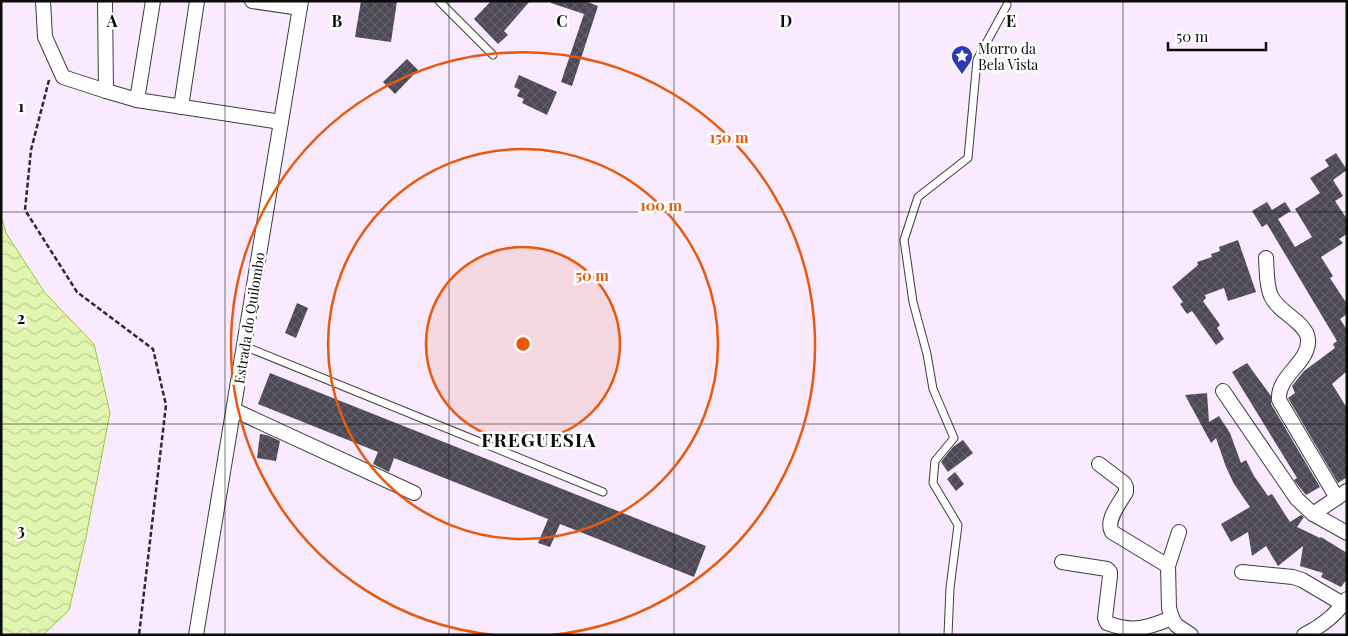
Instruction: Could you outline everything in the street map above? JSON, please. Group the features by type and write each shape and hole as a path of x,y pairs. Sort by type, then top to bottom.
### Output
{"street":[{"path":"43,1 44,38 63,77 137,100 281,122"},
{"path":"106,1 106,91"},
{"path":"137,100 153,1"},
{"path":"181,106 197,1"},
{"path":"252,1 301,4"},
{"name":"Estrada do Quilombo","path":"196,635 301,4"},
{"path":"1266,258 1267,282 1271,297 1283,311 1307,332 1309,340 1304,355 1281,387 1279,400 1342,495 1313,514"},
{"path":"1223,391 1298,499 1313,514 1347,533"},
{"path":"234,410 414,493"},
{"path":"1099,464 1124,483 1126,487 1126,492 1110,522 1109,528 1112,532 1168,566"},
{"path":"1179,532 1168,566 1169,608 1176,625 1191,635"},
{"path":"1062,562 1107,569 1110,572 1105,618 1107,623 1118,631 1147,628 1172,618"},
{"path":"1242,572 1293,577 1345,602 1332,617 1317,629 1304,635"}],"lane":[{"path":"439,1 493,55"},
{"path":"948,635 950,588 958,524 933,483 935,461 954,438 933,389 927,354 913,302 904,240 918,197 968,158 977,60 1007,5"},
{"path":"244,346 603,492"}],"path":[{"path":"54,59 31,150 25,210 77,292 154,349 166,405 138,635"}],"water":[{"path":"1,215 6,233 45,293 94,344 110,413 86,537 69,610 43,635 1,635"}],"building":[{"path":"361,1 397,1 391,42 355,37"},
{"path":"491,1 530,1 504,31 508,35 498,44 474,19"},
{"path":"551,1 585,1 598,6 572,86 561,82 584,14 551,3"},
{"path":"407,59 418,70 395,94 383,82"},
{"path":"519,75 557,92 547,115 522,103 524,99 517,96 520,90 514,87"},
{"path":"1336,153 1347,170 1333,180 1343,196 1335,201 1347,219 1347,234 1339,239 1343,243 1321,257 1333,276 1330,278 1347,304 1347,314 1340,319 1347,330 1347,371 1332,384 1347,408 1347,477 1338,483 1288,398 1295,393 1292,386 1304,371 1335,348 1333,344 1337,341 1267,224 1262,227 1252,211 1267,202 1272,210 1285,202 1291,211 1278,219 1295,247 1312,237 1295,209 1320,193 1310,178 1329,166 1325,160"},
{"path":"1238,240 1256,292 1228,301 1224,288 1205,295 1206,298 1203,301 1220,325 1217,328 1224,339 1216,345 1192,311 1187,314 1180,304 1183,302 1172,287 1198,265 1197,262 1212,257 1211,254 1220,251 1219,247"},
{"path":"297,303 308,308 296,338 285,333"},
{"path":"1247,363 1271,396 1271,404 1320,487 1306,495 1294,480 1297,478 1232,372"},
{"path":"270,373 706,546 694,577 560,524 550,547 538,543 548,519 394,458 389,472 373,464 378,452 258,404"},
{"path":"1207,393 1209,422 1219,416 1230,433 1241,463 1246,460 1254,476 1268,496 1272,494 1290,522 1301,515 1304,517 1297,527 1321,537 1347,553 1347,579 1341,587 1321,577 1323,573 1300,566 1303,546 1278,566 1266,546 1252,556 1248,532 1231,542 1221,524 1250,507 1234,484 1216,438 1211,443 1185,395"},
{"path":"260,434 280,441 276,461 257,458"},
{"path":"963,440 973,453 948,472 941,462 953,447"},
{"path":"955,472 964,484 956,491 947,479"}],"place":[{"name":"Morro da Bela Vista","path":"962,75"}],"district":[{"name":"FREGUESIA","path":"539,439"}]}
